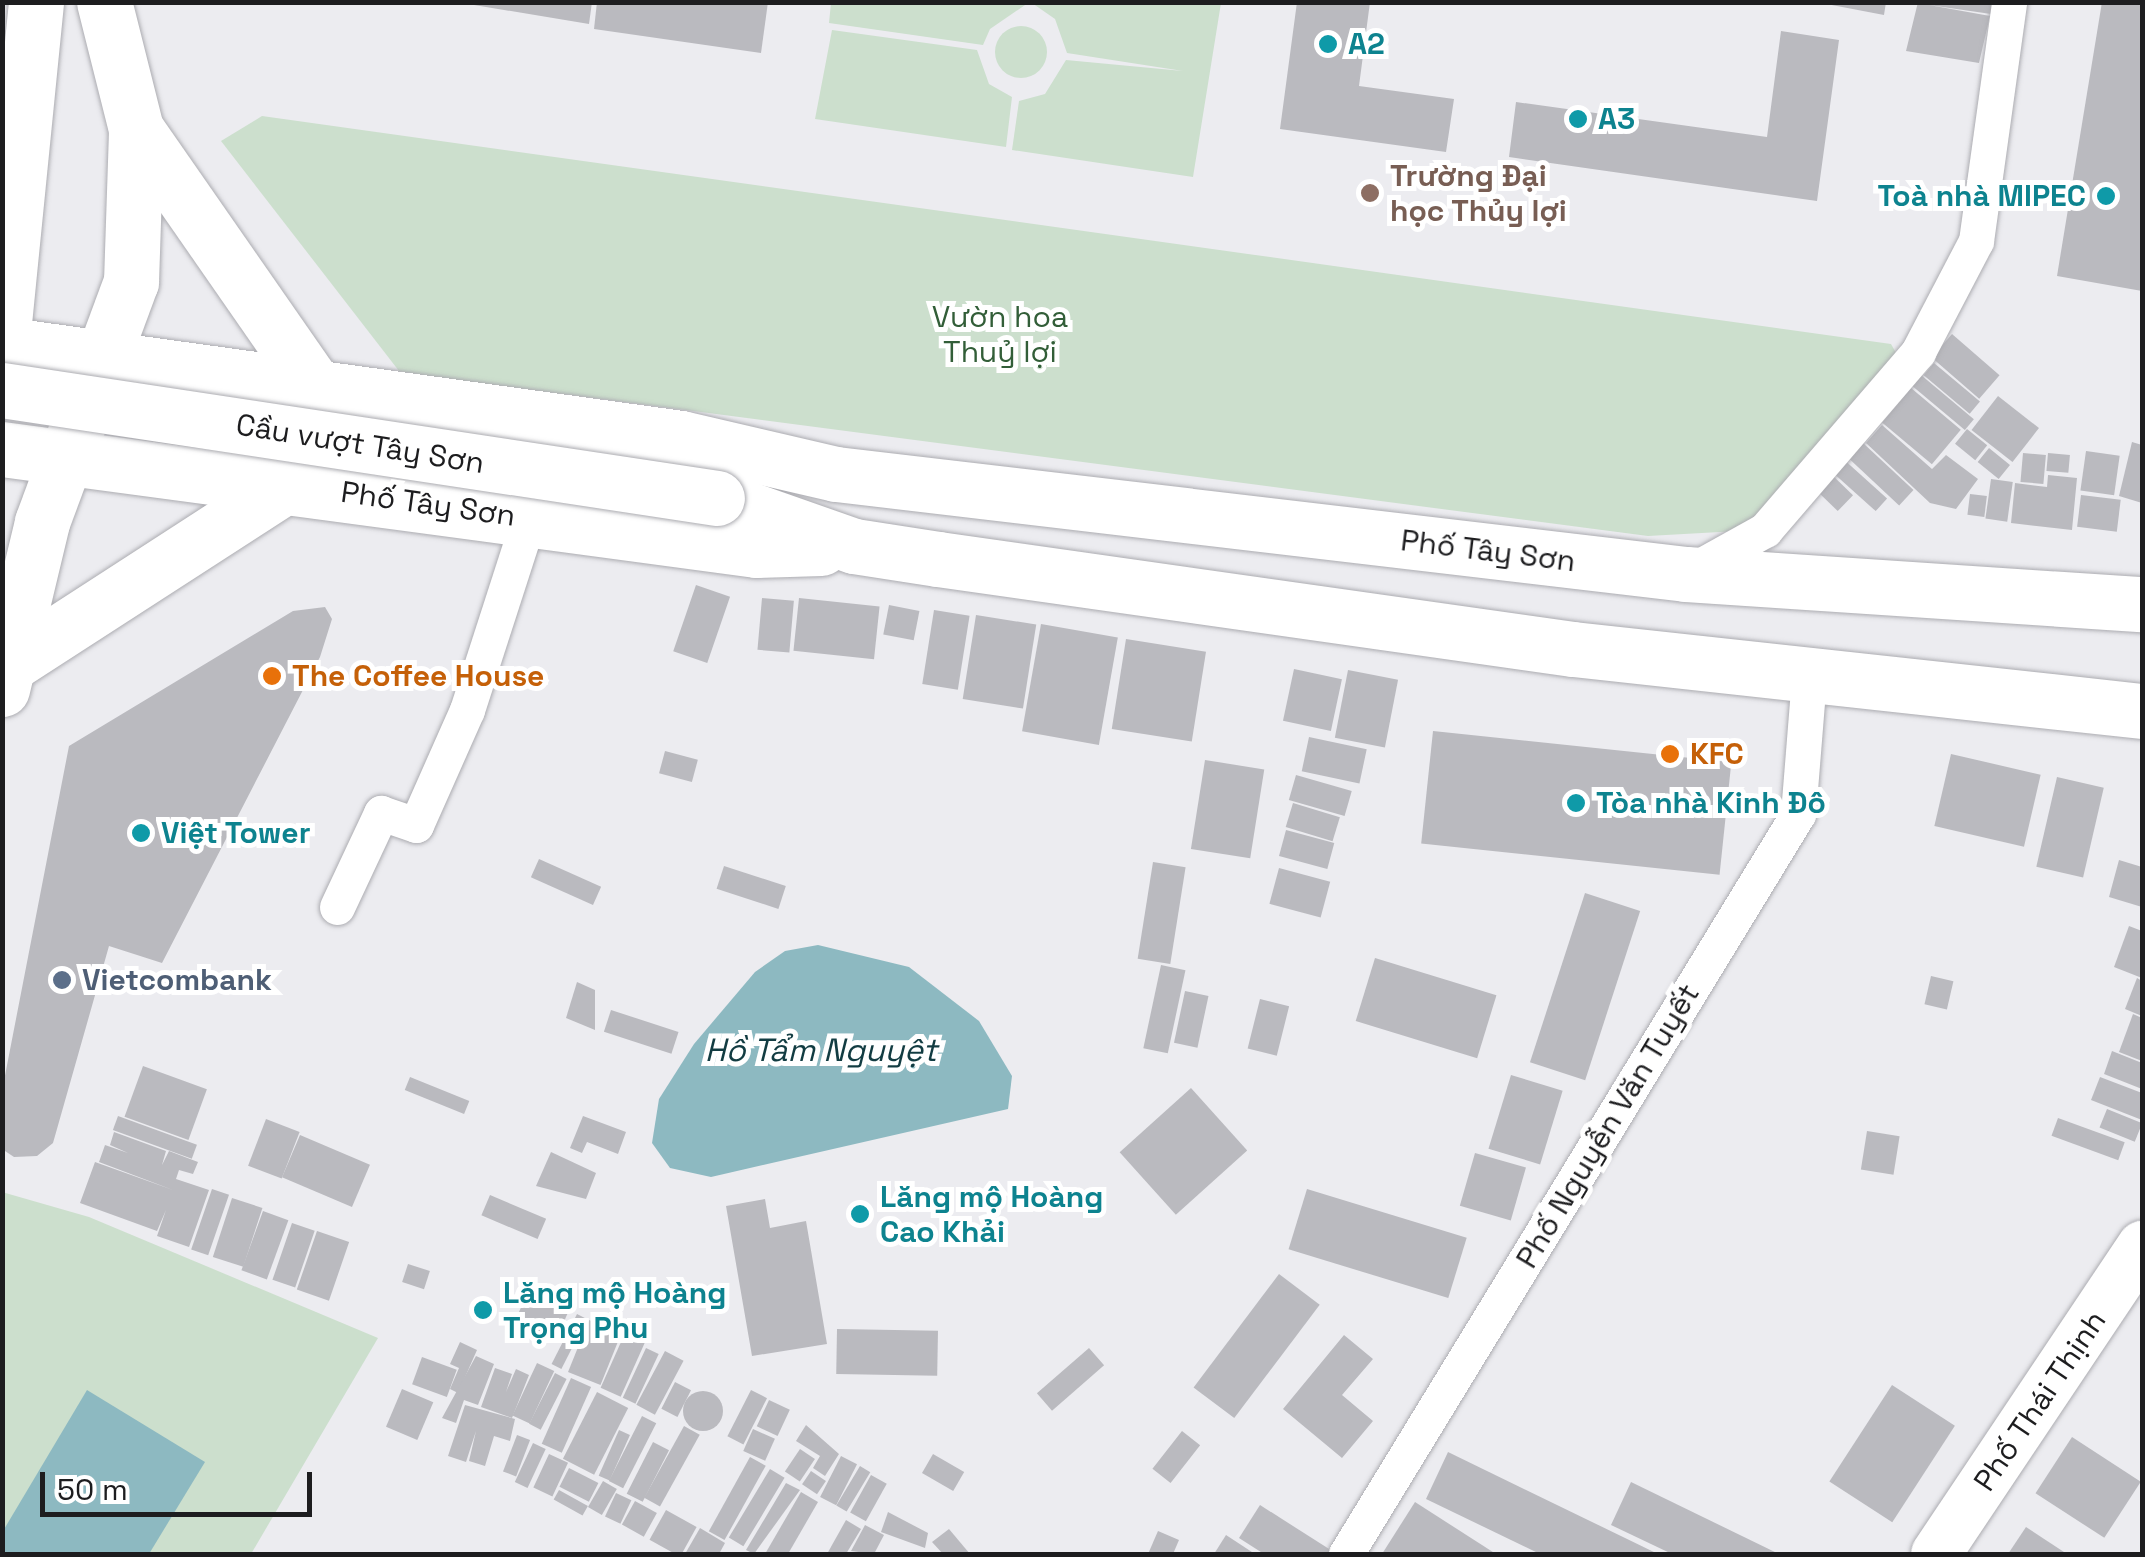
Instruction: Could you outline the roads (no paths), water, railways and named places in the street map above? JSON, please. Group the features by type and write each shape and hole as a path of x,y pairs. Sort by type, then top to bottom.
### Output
{"main road":[{"path":"2,343 13,136 36,2"},
{"path":"5,677 64,458 131,282 136,129 104,2"},
{"path":"136,129 314,385"},
{"name":"Phố Tây Sơn","path":"2,343 234,371 681,438 836,474 1686,574 2142,604"},
{"path":"222,477 203,436 206,410 234,371"},
{"name":"Cầu vượt Tây Sơn","path":"2,390 717,498"},
{"name":"Phố Tây Sơn","path":"2,449 756,550 854,546 1809,678 2142,711"},
{"name":"Phố Tây Sơn","path":"717,498 836,474"},
{"path":"5,677 287,485"},
{"name":"Phố Tây Sơn","path":"717,498 854,546"}],"street":[{"path":"1686,574 1765,530 1918,352 1976,241 2009,2"},
{"path":"337,907 380,813 416,826 467,710 529,518"},
{"name":"Phố Nguyễn Văn Tuyết","path":"1346,1554 1798,814 1809,678"},
{"name":"Phố Thái Thịnh","path":"1936,1554 2142,1246"}],"water":[{"name":"Hồ Tẩm Nguyệt","path":"818,945 909,967 979,1021 1012,1076 1008,1109 711,1177 670,1168 652,1143 659,1099 694,1044 755,972 785,951"},
{"path":"87,1390 205,1462 149,1554 3,1554 3,1531"}],"place":[{"name":"A2","path":"1328,44"},
{"name":"A3","path":"1578,119"},
{"name":"Trường Đại học Thủy lợi","path":"1370,193"},
{"name":"Toà nhà MIPEC","path":"2106,196"},
{"name":"The Coffee House","path":"272,676"},
{"name":"KFC","path":"1670,754"},
{"name":"Tòa nhà Kinh Đô","path":"1576,803"},
{"name":"Việt Tower","path":"141,833"},
{"name":"Vietcombank","path":"62,980"},
{"name":"Lăng mộ Hoàng Cao Khải","path":"860,1214"},
{"name":"Lăng mộ Hoàng Trọng Phu","path":"483,1310"}],"park label":[{"name":"Vườn hoa Thuỷ lợi","path":"1000,334"}]}
